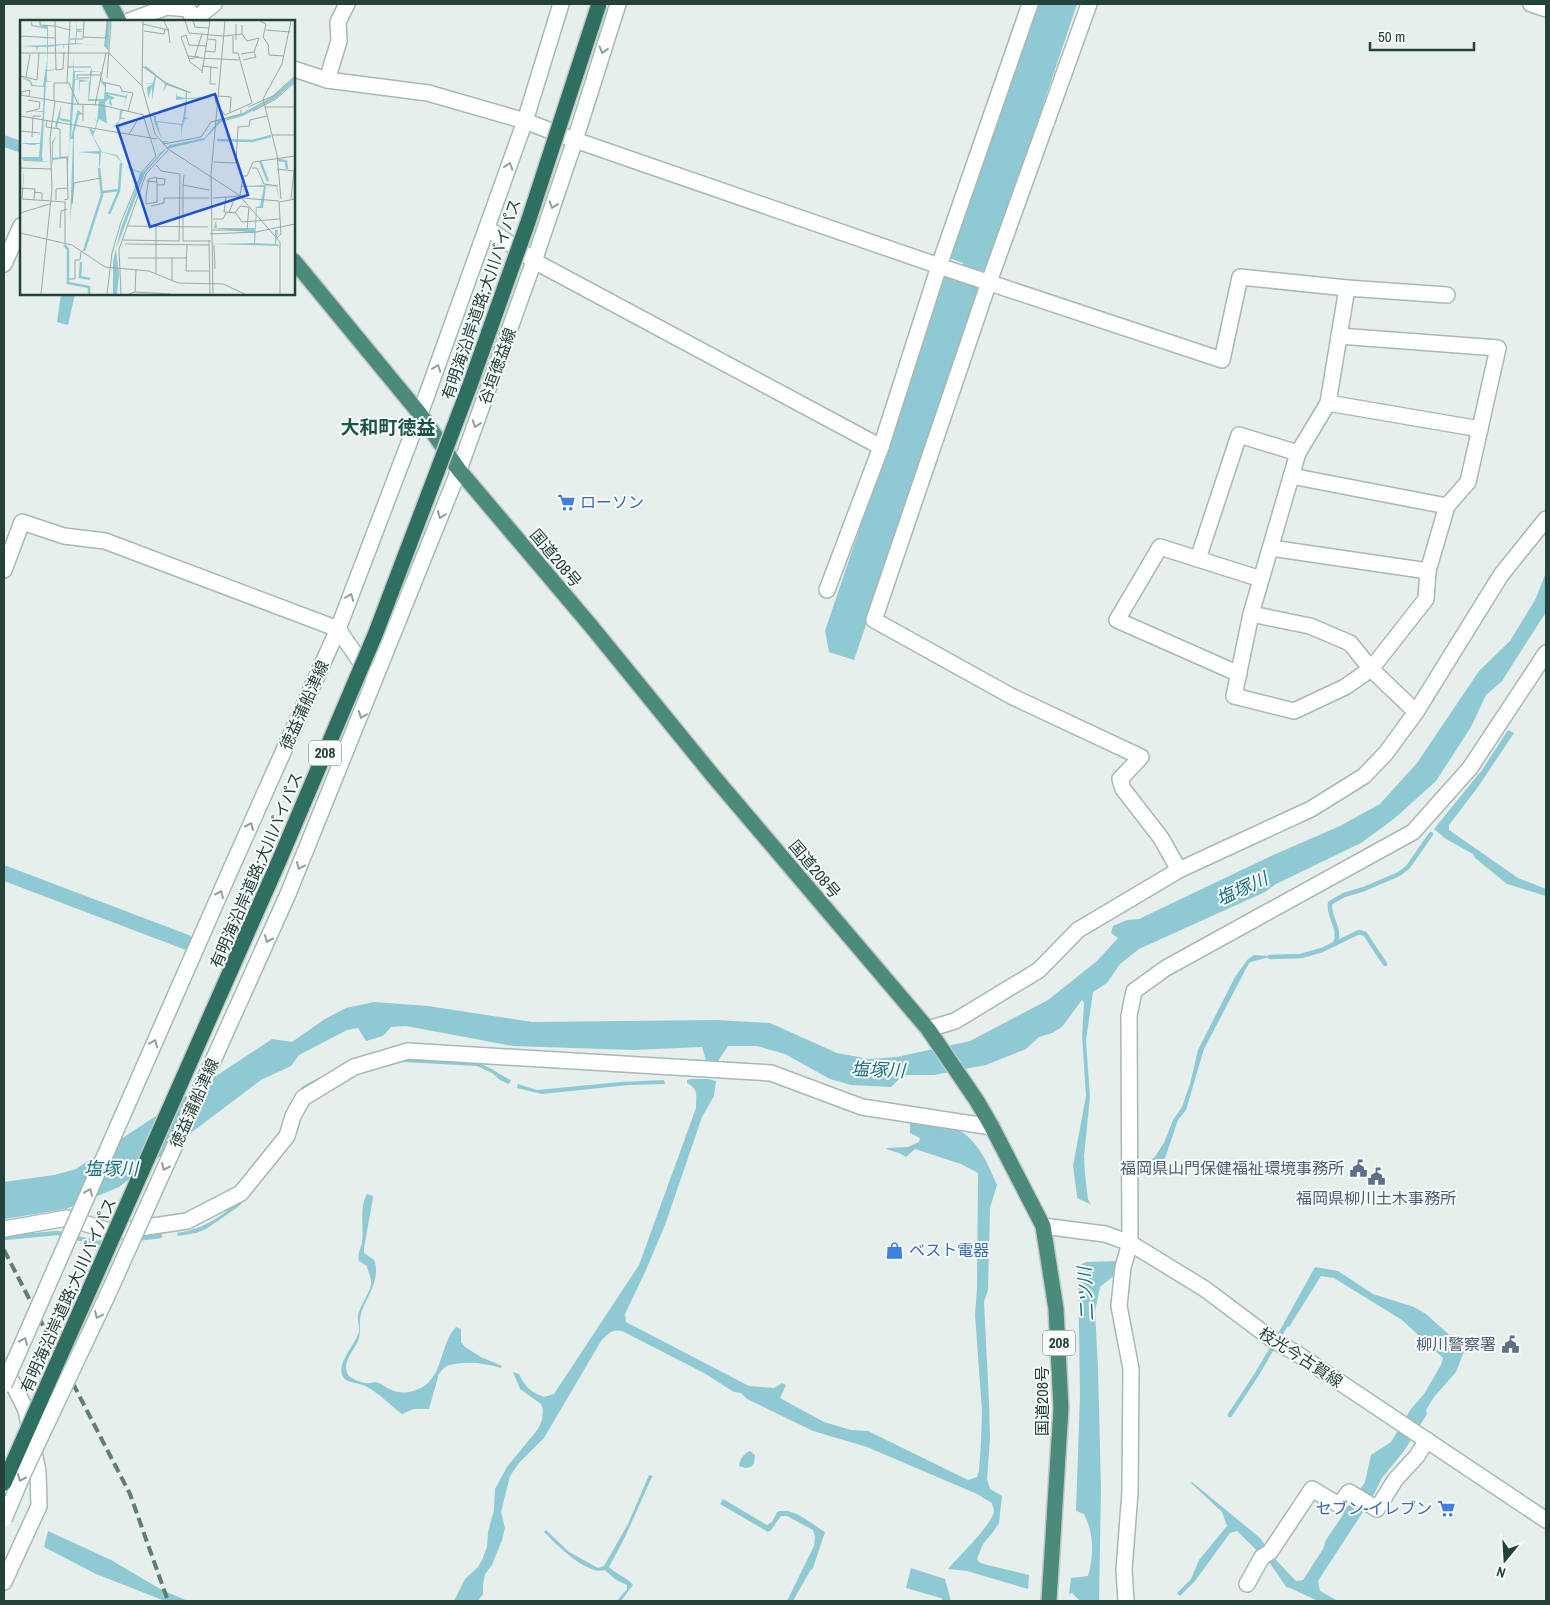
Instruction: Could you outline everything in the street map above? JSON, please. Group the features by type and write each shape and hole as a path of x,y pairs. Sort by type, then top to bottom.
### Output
{"highway":[{"path":"110,4 118,20"},
{"name":"有明海沿岸道路;大川バイパス","path":"4,1483 279,861 375,635 438,473 528,222 599,4"},
{"name":"国道208号","path":"295,263 420,414 459,470 928,1029 977,1101 992,1127 1043,1226 1056,1309 1061,1408 1049,1601"}],"street":[{"path":"131,20 156,8 168,7 188,9 195,20 214,4"},
{"path":"327,80 339,41 338,22 347,4"},
{"path":"420,414 525,121 561,4"},
{"name":"谷垣徳益線","path":"459,470 534,261 618,4"},
{"path":"827,590 881,447 940,266 1030,4"},
{"path":"1089,4 989,282 874,620 1011,696 1141,758 1120,779 1123,789 1161,838 1179,870"},
{"path":"1531,4 1546,9"},
{"path":"295,69 327,80 428,93 525,121 940,266 1222,360 1240,277 1347,288 1447,295"},
{"path":"4,264 20,228"},
{"path":"487,228 534,261 881,447"},
{"path":"1339,336 1498,348 1468,482 1447,506 1428,570 1426,599 1371,669 1345,688 1294,710 1234,696 1252,614 1298,453 1328,403 1339,336 1347,288"},
{"path":"1328,403 1480,429"},
{"name":"徳益蒲船津線","path":"4,1385 338,629 420,414"},
{"path":"1198,559 1240,434 1298,453"},
{"name":"徳益蒲船津線","path":"4,1519 23,1474 108,1294 288,894 459,470"},
{"path":"1291,476 1447,506"},
{"path":"928,1029 955,1020 1039,970 1078,930 1179,870 1311,809 1364,776 1386,754 1416,712 1501,575 1546,519"},
{"path":"4,570 22,522 64,536 105,541 338,629 375,682"},
{"path":"1239,674 1116,620 1160,547 1262,579"},
{"path":"1271,548 1428,570"},
{"path":"1252,614 1310,626 1350,643 1371,669 1416,712"},
{"path":"1126,1601 1124,1570 1130,1492 1131,1369 1118,1306 1124,1266 1129,1016 1134,991 1166,968 1412,832 1470,768 1546,653"},
{"path":"4,1229 67,1218 113,1232 187,1221 241,1193 287,1136 293,1116 303,1098 354,1067 408,1052 771,1073 862,1107 992,1127"},
{"name":"枝光今古賀線","path":"1043,1226 1104,1234 1124,1241 1205,1289 1278,1343 1296,1353 1546,1520"},
{"path":"4,1366 26,1410 38,1472 39,1506 5,1577"},
{"path":"1247,1584 1312,1489 1339,1505 1349,1492 1377,1508 1395,1480 1418,1456 1422,1437"}],"water":[{"path":"1037,4 1077,4 987,272 972,268 967,283 980,288 854,660 829,652 825,631 945,276 957,280 963,263 949,258"},
{"path":"4,135 20,141 20,153 4,147"},
{"path":"61,295 75,295 68,325 57,322"},
{"name":"塩塚川","path":"1546,573 1546,612 1502,681 1486,695 1471,727 1436,781 1395,818 1361,843 1276,884 1265,892 1139,949 1120,964 1107,983 1093,992 1086,1040 1090,1097 1084,1156 1085,1174 1088,1199 1117,1259 1116,1274 1100,1287 1095,1311 1101,1490 1099,1601 1080,1601 1072,1593 1069,1594 1071,1578 1088,1576 1092,1553 1090,1529 1087,1521 1084,1514 1076,1511 1080,1395 1077,1196 1073,1166 1086,1096 1082,1036 1084,1003 1082,1000 1062,1027 1052,1033 1039,1037 1026,1049 986,1065 934,1075 903,1075 891,1087 851,1085 830,1079 785,1054 757,1046 728,1046 718,1061 706,1060 702,1047 633,1050 513,1046 406,1026 391,1027 383,1036 366,1041 358,1028 347,1030 299,1055 291,1066 261,1080 119,1187 66,1209 4,1219 4,1182 54,1175 76,1169 272,1039 292,1042 325,1019 346,1008 374,1002 428,1006 532,1022 716,1020 770,1023 837,1053 869,1059 897,1057 970,1041 1048,1000 1097,961 1118,938 1111,933 1113,926 1127,920 1139,919 1271,856 1340,826 1380,804 1417,763 1479,671 1510,641 1535,600"},
{"path":"1508,730 1514,733 1478,787 1449,825 1449,830 1518,878 1546,889 1546,896 1507,884 1475,858 1473,854 1446,839 1434,829 1482,770"},
{"path":"1254,955 1270,957 1249,963 1204,1049 1186,1110 1178,1120 1164,1161 1153,1164 1137,1176 1133,1224 1136,1166 1154,1158 1164,1143 1173,1120 1182,1107 1198,1050 1235,977 1248,959"},
{"path":"402,1059 476,1063 511,1080 509,1084 477,1066 403,1062 360,1068 299,1099 301,1119 297,1133 253,1191 238,1207 206,1229 178,1236 177,1233 192,1230 219,1217 251,1187 283,1145 297,1097 302,1087 336,1071"},
{"path":"664,1080 665,1084 629,1085 542,1094 517,1088 518,1084 537,1090"},
{"path":"687,1080 716,1081 714,1096 702,1117 665,1225 625,1314 626,1322 749,1386 774,1388 782,1383 786,1385 780,1398 824,1422 851,1430 868,1431 968,1480 977,1477 981,1442 982,1411 975,1315 978,1173 961,1164 915,1149 906,1157 886,1149 908,1147 919,1142 920,1138 910,1133 910,1121 954,1128 969,1138 981,1152 997,1185 990,1208 988,1290 984,1302 990,1439 987,1479 990,1489 1002,1496 999,1523 983,1544 977,1559 983,1564 1029,1575 1028,1589 967,1571 948,1569 988,1524 994,1511 992,1503 977,1494 867,1447 813,1431 747,1399 741,1393 734,1392 704,1373 626,1333 615,1331 609,1333 601,1341 544,1438 519,1463 510,1476 501,1512 505,1528 492,1565 485,1574 483,1594 478,1601 454,1601 465,1579 478,1567 487,1547 488,1532 494,1510 495,1489 507,1467 538,1429 542,1420 543,1410 541,1404 520,1389 513,1372 519,1374 526,1385 536,1393 544,1397 554,1394 639,1265 696,1108 695,1090 687,1083"},
{"path":"367,1194 373,1196 373,1198 364,1253 374,1260 376,1273 373,1286 362,1310 358,1341 347,1362 346,1367 349,1376 362,1382 379,1383 398,1392 409,1392 421,1388 435,1374 450,1335 456,1327 461,1329 461,1342 465,1347 481,1357 502,1366 501,1368 469,1363 446,1366 438,1375 429,1409 414,1409 402,1414 375,1392 363,1385 346,1380 342,1375 343,1363 359,1331 358,1315 371,1284 367,1266 359,1261 362,1242 362,1211"},
{"path":"1315,1267 1338,1271 1373,1294 1414,1307 1426,1314 1465,1349 1456,1372 1434,1397 1426,1410 1427,1414 1404,1451 1382,1478 1372,1498 1318,1581 1320,1591 1338,1601 1318,1601 1287,1588 1269,1562 1237,1531 1230,1533 1195,1581 1180,1596 1177,1593 1191,1579 1199,1560 1227,1526 1222,1512 1192,1482 1260,1538 1277,1561 1296,1581 1303,1580 1323,1549 1326,1540 1365,1482 1371,1455 1391,1442 1411,1409 1424,1394 1441,1365 1443,1358 1402,1320 1334,1278 1321,1276 1289,1327 1284,1323"},
{"path":"750,1451 755,1455 754,1463 751,1467 739,1466 742,1457"},
{"path":"649,1475 653,1476 609,1567 633,1585 621,1601 617,1601 627,1589 627,1585 616,1580 605,1570 598,1571 581,1564 544,1532 546,1530 569,1552 598,1568 604,1566 628,1524"},
{"path":"723,1499 767,1525 772,1522 777,1512 783,1511 796,1514 825,1532 813,1568 793,1601 787,1601 814,1546 815,1537 813,1530 787,1516 781,1516 768,1532 720,1504"},
{"path":"48,1531 111,1560 162,1590 188,1601 165,1601 96,1574 44,1547"},
{"path":"911,1568 945,1579 951,1601 943,1601 941,1598 906,1588"}],"pier":[{"path":"1075,1197 1094,1206 1116,1250 1118,1261 1086,1262 1076,1267"}],"waterway":[{"path":"1335,944 1337,933 1331,914 1330,903 1344,895 1364,889 1399,874 1408,867 1431,834"},
{"path":"4,873 186,942"},
{"path":"1270,957 1301,956 1322,950 1359,932 1365,934 1385,964"},
{"path":"4,1238 57,1233 97,1243 106,1242"},
{"path":"136,1239 160,1236"},
{"path":"1230,1415 1288,1321"}],"railway":[{"path":"4,1250 130,1494 168,1601"}],"place":[{"name":"ローソン","path":"566,502"},
{"name":"福岡県山門保健福祉環境事務所","path":"1358,1168"},
{"name":"福岡県柳川土木事務所","path":"1376,1177"},
{"name":"ベスト電器","path":"895,1250"},
{"name":"柳川警察署","path":"1510,1344"},
{"name":"セブン-イレブン","path":"1446,1508"}],"district":[{"name":"大和町徳益","path":"388,427"}],"water label":[{"name":"二ツ川","path":"1086,1294"}]}
